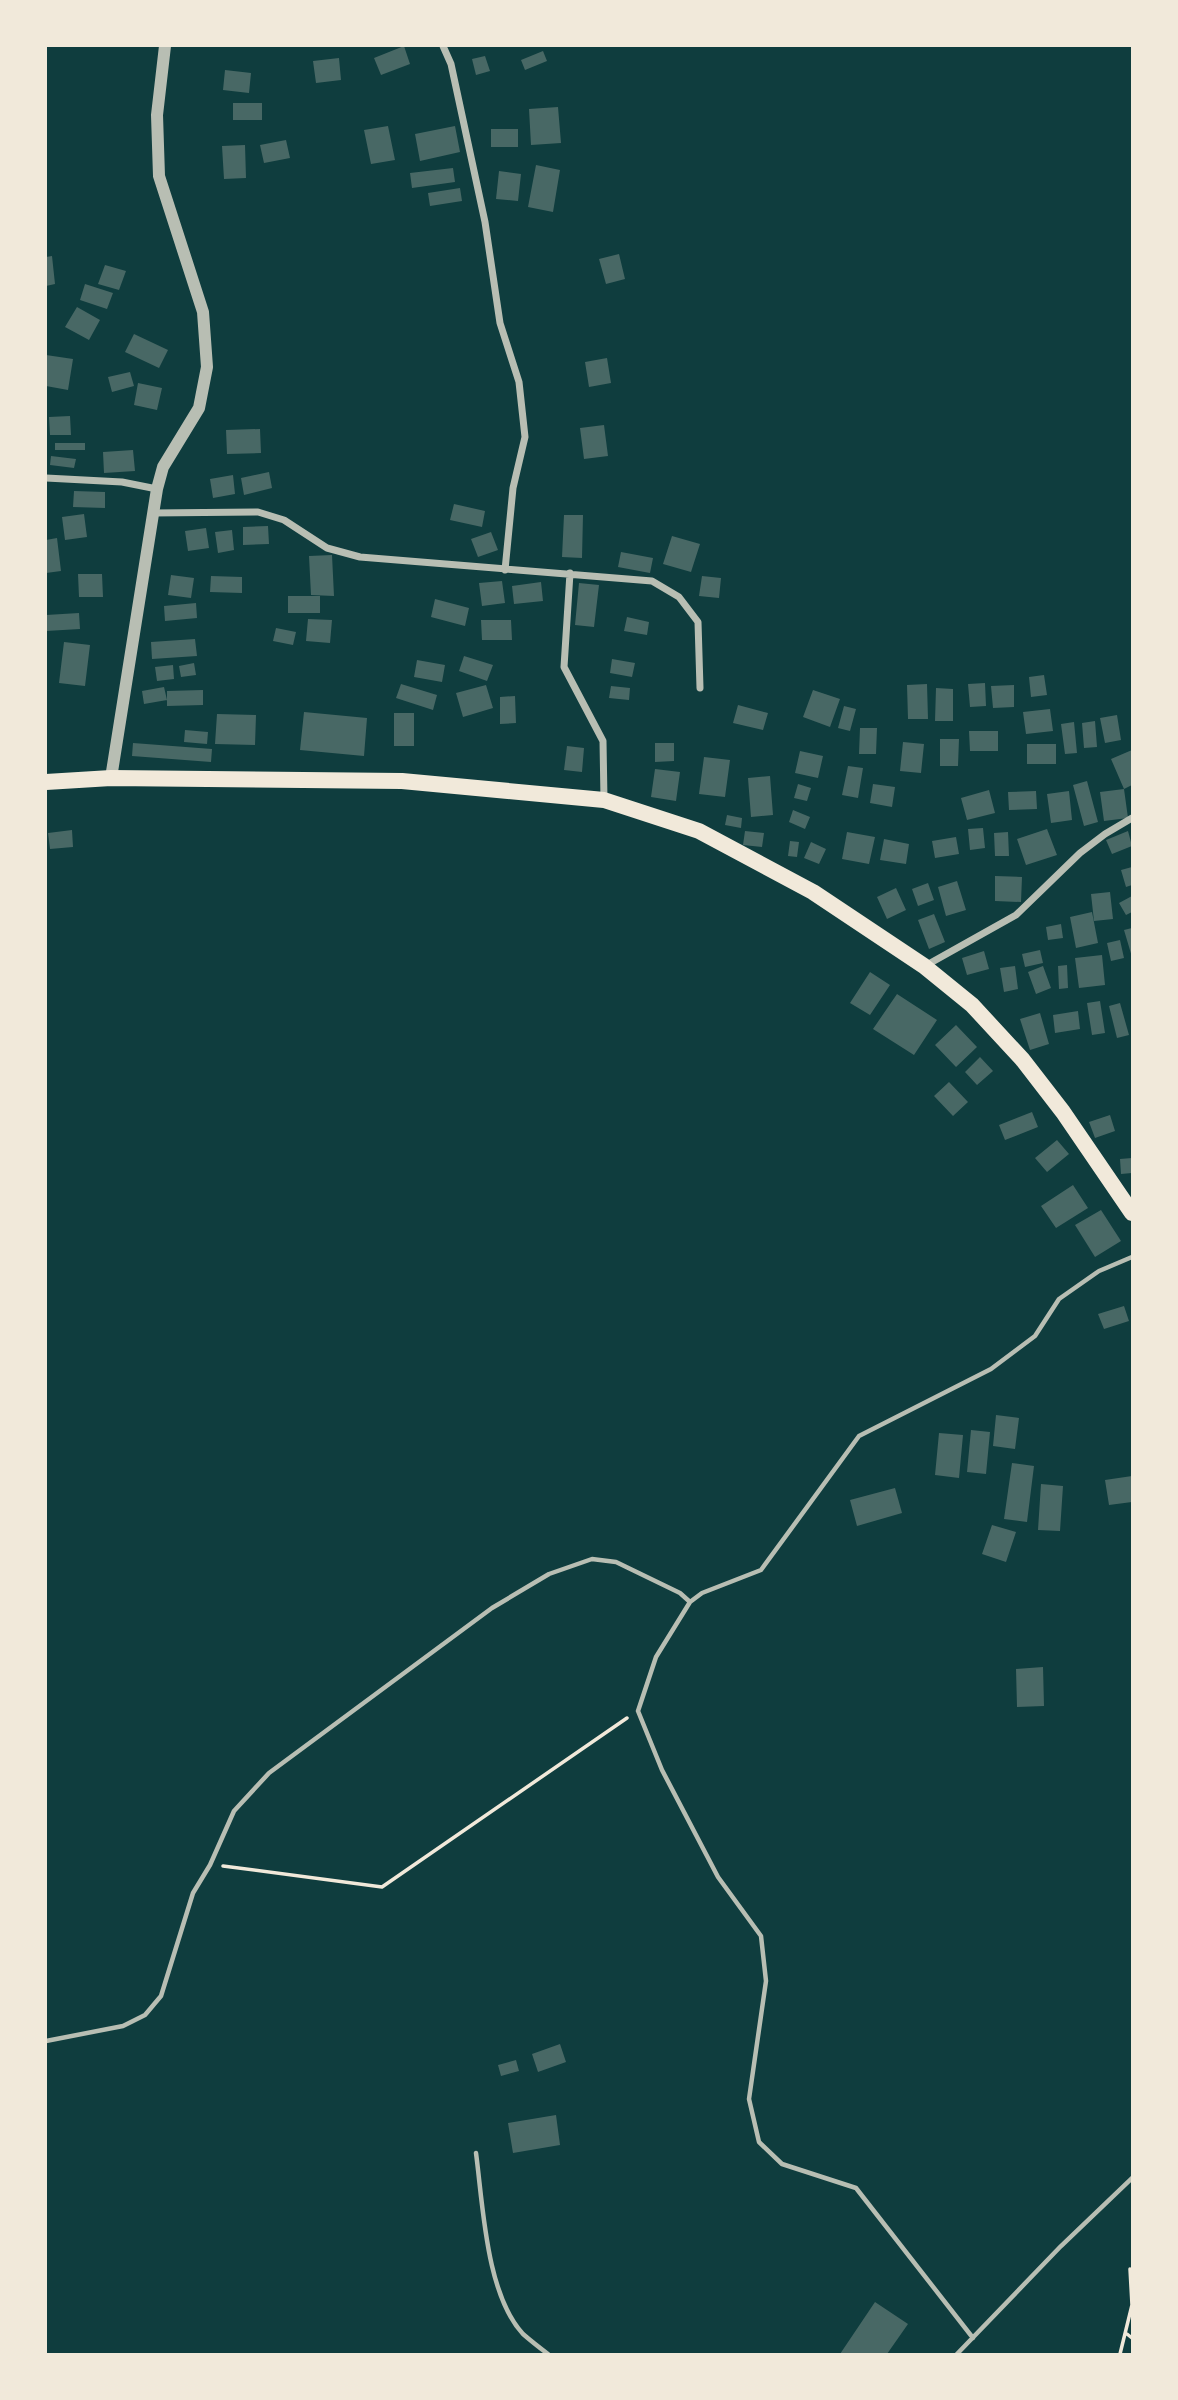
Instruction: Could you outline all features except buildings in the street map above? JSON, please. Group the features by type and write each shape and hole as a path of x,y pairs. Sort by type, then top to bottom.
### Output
{"main road":[{"path":"46,782 111,778 402,781 604,800 699,831 813,892 924,966 972,1005 1022,1059 1063,1112 1132,1213"}],"street":[{"path":"111,778 151,513 163,467 198,408 207,367 203,312 159,176 157,115 165,46"},
{"path":"443,46 451,64 485,222 500,323 519,382 525,437 513,488 505,570"},
{"path":"46,478 122,482 157,489"},
{"path":"151,513 258,512 284,520 327,548 360,557 652,581 679,597 698,622 700,688"},
{"path":"570,573 564,667 603,741 604,800"},
{"path":"924,966 1016,915 1080,853 1132,818"}],"lane":[{"path":"973,2338 856,2188 782,2164 759,2142 748,2099 766,1981 761,1937 718,1877 662,1770 638,1711 656,1657 690,1602 702,1593 761,1570 859,1436 990,1369 1035,1336 1059,1299 1099,1271 1132,1257"},
{"path":"46,2041 122,2026 145,2015 161,1996 193,1892 211,1865 234,1811 269,1773 492,1608 549,1574 592,1559 616,1562 680,1592 690,1602"},
{"path":"476,2153 492,2270 509,2313 523,2333 548,2354"},
{"path":"957,2354 1061,2246 1132,2179"}],"path":[{"path":"211,1865 382,1886 638,1711"},
{"path":"1120,2354 1132,2305 1130,2269"},
{"path":"1127,2333 1132,2338"}]}
